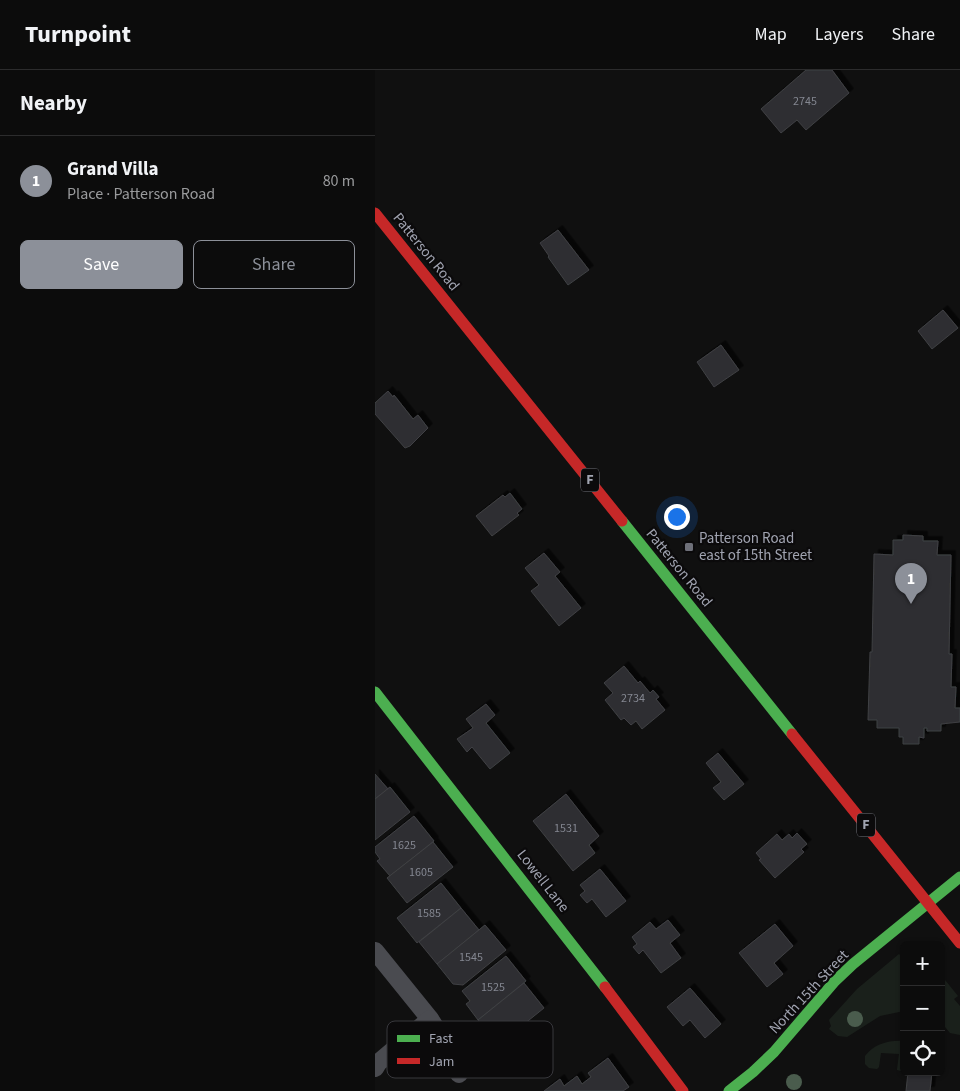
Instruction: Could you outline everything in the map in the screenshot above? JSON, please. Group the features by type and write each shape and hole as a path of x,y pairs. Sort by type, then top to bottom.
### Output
{"main road":[{"name":"Patterson Road","path":"375,213 960,943"},
{"name":"Lowell Lane","path":"375,692 578,950 683,1091"},
{"name":"North 15th Street","path":"729,1091 774,1052 835,981 853,964 960,877"}],"street":[{"path":"375,952 430,1019 428,1021"},
{"path":"375,1068 387,1056"}],"shaded area":[{"path":"900,955 900,1012 880,1016 847,1037 838,1036 829,1029 831,1026 829,1020 857,989"},
{"path":"945,980 958,996 954,999 960,1006 960,1035 950,1033 945,1027"},
{"path":"893,1041 900,1041 900,1071 897,1070 899,1054 881,1053 877,1069 869,1068 865,1064 865,1056 873,1048"}],"building":[{"path":"806,70 832,70 849,93 806,130 797,120 781,133 761,109"},
{"path":"558,230 589,270 568,285 540,243"},
{"path":"943,310 958,328 932,349 918,331"},
{"path":"721,345 739,370 714,387 697,362"},
{"path":"388,391 393,397 394,395 413,419 418,415 428,428 410,446 405,448 375,414 375,403"},
{"path":"510,493 522,509 517,513 519,515 492,536 476,516 503,495 505,497"},
{"path":"903,535 923,536 923,541 938,541 937,555 951,555 949,654 952,654 951,687 956,687 955,708 960,708 960,722 941,724 941,731 927,731 927,728 924,728 924,738 919,737 919,744 903,744 903,737 899,737 899,728 877,728 877,720 868,720 870,652 872,652 874,554 893,555 893,540 903,540"},
{"path":"544,553 560,572 555,576 581,608 559,626 531,591 539,585 525,568"},
{"path":"624,666 638,683 640,681 650,693 653,690 659,697 656,699 665,710 642,729 636,721 631,725 624,718 621,720 605,700 613,693 604,683"},
{"path":"486,704 495,715 486,723 510,753 490,769 472,747 467,752 457,739 473,728 466,719"},
{"path":"718,753 744,784 724,800 713,788 721,782 706,763"},
{"path":"375,774 388,789 375,799"},
{"path":"390,787 410,812 375,840 375,799"},
{"path":"566,794 599,836 589,845 595,853 573,871 533,821"},
{"path":"414,816 434,841 390,876 377,861 380,859 375,852 375,847"},
{"path":"797,833 807,844 801,849 804,852 775,878 759,860 761,859 756,853 777,834 782,840 789,834 792,838"},
{"path":"433,842 453,867 407,903 387,878"},
{"path":"600,869 626,901 606,917 592,899 587,903 580,895 585,891 580,885"},
{"path":"441,883 461,908 417,943 397,918"},
{"path":"461,908 479,930 437,964 419,942"},
{"path":"668,920 680,935 670,943 681,958 661,973 643,950 639,954 633,947 637,944 632,937 650,922 656,929"},
{"path":"775,924 793,946 774,963 783,974 767,987 739,953"},
{"path":"485,925 506,950 463,985 453,984 437,964"},
{"path":"506,956 526,981 478,1020 466,1004 470,1001 462,991"},
{"path":"524,983 544,1008 528,1021 478,1020"},
{"path":"690,988 721,1024 705,1038 690,1020 683,1026 667,1007"},
{"path":"608,1058 629,1087 623,1091 544,1091 560,1079 564,1086 577,1076 582,1084 591,1077 588,1073"},
{"path":"908,1076 932,1076 930,1091 906,1091"}],"traffic: fast":[{"path":"622,521 792,734"},
{"path":"375,692 605,987"},
{"path":"729,1091 774,1052 835,981 853,964 960,877"}],"traffic: jam":[{"path":"375,213 622,521"},
{"path":"792,734 960,943"},
{"path":"605,987 683,1091"}],"place":[{"name":"Patterson Road east of 15th Street","path":"689,547"},
{"name":"Grand Villa","path":"911,604"}]}
